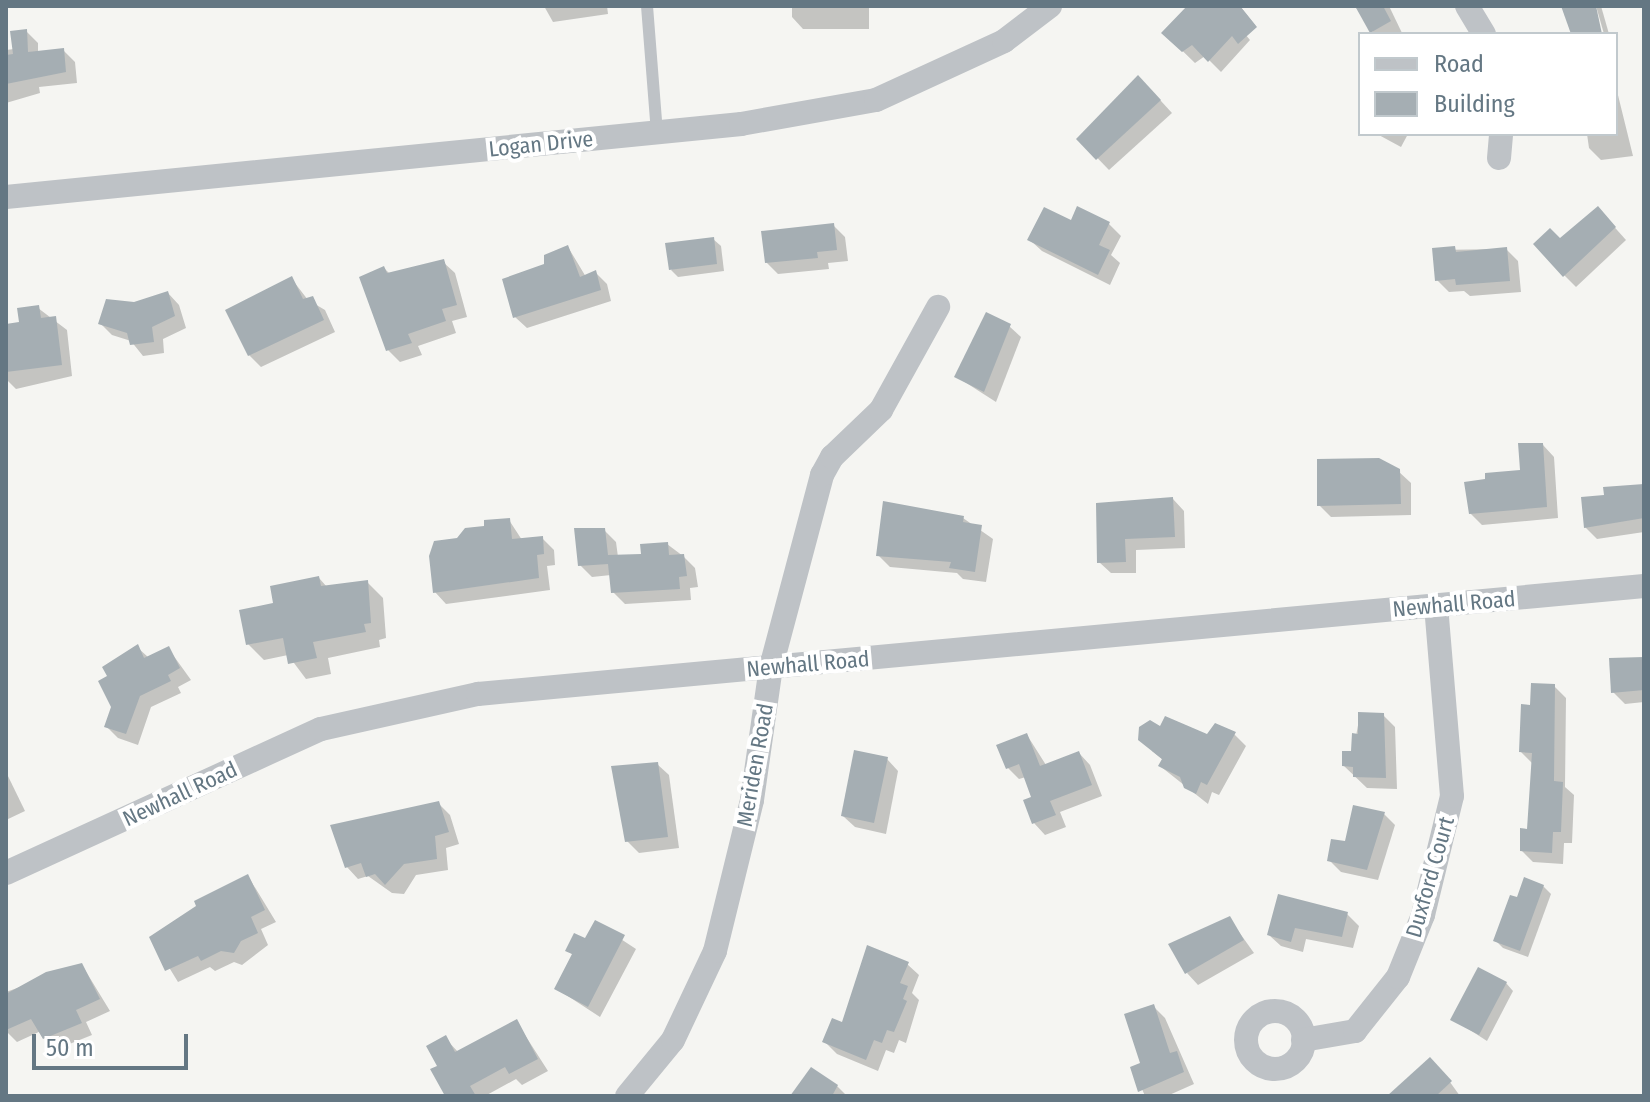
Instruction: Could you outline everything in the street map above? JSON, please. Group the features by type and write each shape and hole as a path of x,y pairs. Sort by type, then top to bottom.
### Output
{"street":[{"name":"Logan Drive","path":"6,197 657,132 876,100 1004,41 1050,6"},
{"path":"1467,6 1483,32"},
{"name":"Meriden Road","path":"627,1096 673,1040 715,951 752,800 771,667 822,475 832,457 881,410 938,307"},
{"name":"Newhall Road","path":"6,873 321,729 377,714 478,694 1644,586"},
{"name":"Duxford Court","path":"1303,1040 1355,1031 1398,977 1423,915 1452,796 1436,605"}],"lane":[{"path":"647,6 657,132"}],"building":[{"path":"1187,6 1240,6 1257,27 1238,44 1232,36 1208,62 1192,45 1182,52 1161,33"},
{"path":"1355,6 1383,6 1391,21 1369,32"},
{"path":"1561,6 1596,6 1602,32 1570,32"},
{"path":"27,29 28,52 64,48 66,72 6,84 6,55 13,54 10,31"},
{"path":"1138,75 1161,100 1096,160 1076,139"},
{"path":"1077,206 1110,222 1099,245 1110,250 1098,275 1027,240 1044,207 1071,220"},
{"path":"1598,206 1616,227 1563,277 1533,244 1550,228 1560,238"},
{"path":"834,223 837,250 817,252 818,258 765,263 761,231"},
{"path":"714,237 717,264 669,270 665,243"},
{"path":"568,245 580,277 596,270 601,290 513,318 502,279 544,264 544,255"},
{"path":"1455,246 1456,252 1507,247 1510,281 1456,285 1455,279 1435,281 1432,248"},
{"path":"444,259 457,305 442,309 446,321 408,334 412,343 386,351 359,277 384,266 387,273"},
{"path":"292,276 303,299 313,296 324,320 248,356 225,310"},
{"path":"168,291 175,316 152,327 154,342 130,345 127,333 98,324 106,299 134,302"},
{"path":"39,305 41,318 56,316 62,365 6,372 6,324 19,322 17,308"},
{"path":"986,312 1011,324 984,392 954,377"},
{"path":"1518,443 1543,443 1547,507 1469,514 1464,482 1485,479 1485,473 1520,470"},
{"path":"1379,458 1400,469 1401,504 1317,506 1317,459"},
{"path":"1644,484 1644,518 1584,528 1581,497 1604,495 1603,487"},
{"path":"1173,497 1175,537 1125,539 1126,562 1097,563 1096,503"},
{"path":"883,501 964,516 963,522 982,525 975,572 949,568 951,562 876,556"},
{"path":"510,518 512,539 543,536 544,554 537,555 539,578 433,593 429,556 434,541 457,538 465,528 484,526 484,520"},
{"path":"574,528 605,528 608,555 641,554 640,544 668,542 669,555 684,554 687,576 679,577 680,589 611,593 608,564 578,566"},
{"path":"319,576 321,586 368,580 371,623 364,624 366,632 313,642 317,658 288,664 283,638 246,645 239,610 273,603 270,586"},
{"path":"138,644 144,658 169,646 180,668 168,675 171,681 140,696 126,734 104,727 111,707 98,681 107,676 102,667"},
{"path":"1644,657 1644,690 1611,693 1609,658"},
{"path":"1531,683 1555,684 1554,781 1563,782 1561,832 1553,832 1552,853 1520,851 1520,828 1527,829 1532,753 1519,752 1521,704 1530,705"},
{"path":"1358,712 1384,713 1386,778 1353,777 1353,767 1342,766 1342,751 1351,751 1352,733 1358,734"},
{"path":"1165,716 1207,734 1215,723 1236,732 1207,785 1201,782 1196,794 1184,788 1180,777 1158,766 1162,759 1138,740 1139,727 1150,720 1160,726"},
{"path":"1027,733 1040,766 1079,751 1092,785 1050,801 1056,815 1032,824 1023,800 1031,797 1019,764 1006,769 996,745"},
{"path":"854,750 888,757 874,823 841,816"},
{"path":"658,762 668,837 625,842 611,766"},
{"path":"439,801 449,832 435,836 437,859 404,864 385,885 375,874 366,877 361,863 345,868 330,825"},
{"path":"1353,805 1385,812 1367,870 1327,861 1331,839 1345,841"},
{"path":"248,874 265,910 251,917 258,933 241,941 234,953 221,951 201,961 198,956 165,971 149,937 196,906 194,901"},
{"path":"1524,877 1544,885 1520,951 1493,941 1510,895 1517,897"},
{"path":"1278,894 1348,912 1342,937 1295,928 1291,942 1267,935"},
{"path":"1230,916 1244,940 1185,974 1168,944"},
{"path":"595,920 625,935 588,1007 554,989 572,954 565,951 574,933 585,938"},
{"path":"867,945 909,962 900,983 908,986 903,999 907,1001 894,1032 887,1030 882,1043 874,1040 866,1060 822,1042 832,1018 842,1022"},
{"path":"82,963 100,999 76,1010 82,1023 43,1039 31,1019 6,1030 6,994 46,972"},
{"path":"1478,967 1507,982 1479,1035 1450,1020"},
{"path":"1154,1004 1170,1053 1177,1051 1184,1072 1138,1092 1130,1067 1140,1063 1124,1014"},
{"path":"517,1019 538,1059 509,1074 505,1067 470,1086 476,1096 445,1096 430,1069 437,1066 426,1046 446,1035 455,1052"},
{"path":"1430,1057 1452,1081 1436,1096 1387,1096"},
{"path":"811,1067 838,1085 832,1096 790,1096"}]}
